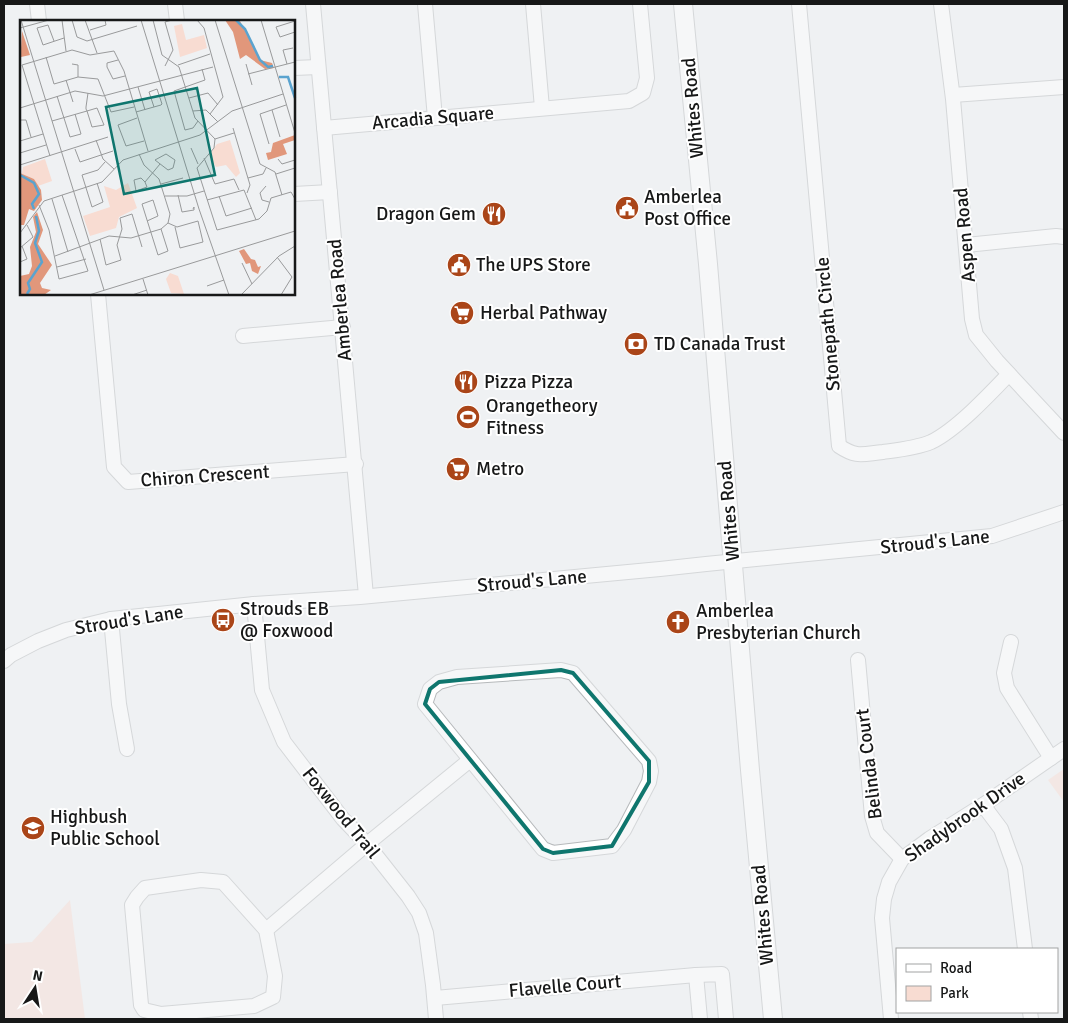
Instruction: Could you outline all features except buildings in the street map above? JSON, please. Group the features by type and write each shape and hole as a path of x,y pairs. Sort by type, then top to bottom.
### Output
{"main road":[{"name":"Whites Road","path":"683,4 709,273 750,770 773,1019"}],"street":[{"path":"37,4 39,20"},
{"path":"176,4 177,20"},
{"name":"Amberlea Road","path":"313,4 356,464 366,596"},
{"path":"425,4 435,118"},
{"path":"533,4 542,108"},
{"name":"Arcadia Square","path":"324,128 628,101 644,93 647,78 640,4"},
{"name":"Stonepath Circle","path":"799,4 839,446 851,454 861,454 896,451 930,442 946,434 1009,374"},
{"name":"Aspen Road","path":"941,4 952,95 972,319 976,335 1009,374 1064,433"},
{"path":"295,68 318,67"},
{"path":"952,95 1064,87"},
{"path":"295,194 330,192"},
{"path":"966,245 1056,236 1064,237"},
{"name":"Chiron Crescent","path":"98,295 114,467 128,482 356,464"},
{"path":"243,336 343,328"},
{"name":"Stroud's Lane","path":"4,661 11,655 38,641 66,630 111,619 254,604 660,570 733,561 992,536 1064,512"},
{"name":"Foxwood Trail","path":"254,604 262,690 284,742 342,819 367,844 419,913 426,933 436,1019"},
{"path":"111,619 119,704 127,749"},
{"path":"1011,642 1004,673 1007,688 1051,758"},
{"name":"Belinda Court","path":"858,660 872,816 877,833 902,859"},
{"path":"561,670 574,673 649,761 651,771 649,782 624,830 612,846 553,853 543,850 470,760 425,704 430,689 439,682 457,678 561,670"},
{"name":"Shadybrook Drive","path":"890,1019 882,918 884,899 889,882 902,859 1064,749"},
{"path":"266,930 470,760"},
{"path":"983,805 1002,829 1015,868 1025,948"},
{"path":"201,880 223,882 266,930 275,976 273,997 254,1006 161,1014 144,1010 141,1005 132,905 145,888 201,880"},
{"name":"Flavelle Court","path":"435,998 722,974 726,1019"},
{"path":"696,975 700,1019"}],"highlighted area":[{"path":"561,670 573,673 649,761 649,782 612,846 553,853 543,849 425,704 430,689 439,682"}],"green space":[{"path":"1064,769 1064,802 1048,780"},
{"path":"70,900 85,1019 4,1019 4,944 32,942"}],"place":[{"name":"Amberlea Post Office","path":"627,208"},
{"name":"Dragon Gem","path":"494,214"},
{"name":"The UPS Store","path":"459,265"},
{"name":"Herbal Pathway","path":"462,313"},
{"name":"TD Canada Trust","path":"636,344"},
{"name":"Pizza Pizza","path":"466,382"},
{"name":"Orangetheory Fitness","path":"468,417"},
{"name":"Metro","path":"458,469"},
{"name":"Strouds EB @ Foxwood","path":"223,620"},
{"name":"Amberlea Presbyterian Church","path":"678,622"},
{"name":"Highbush Public School","path":"33,828"}]}
